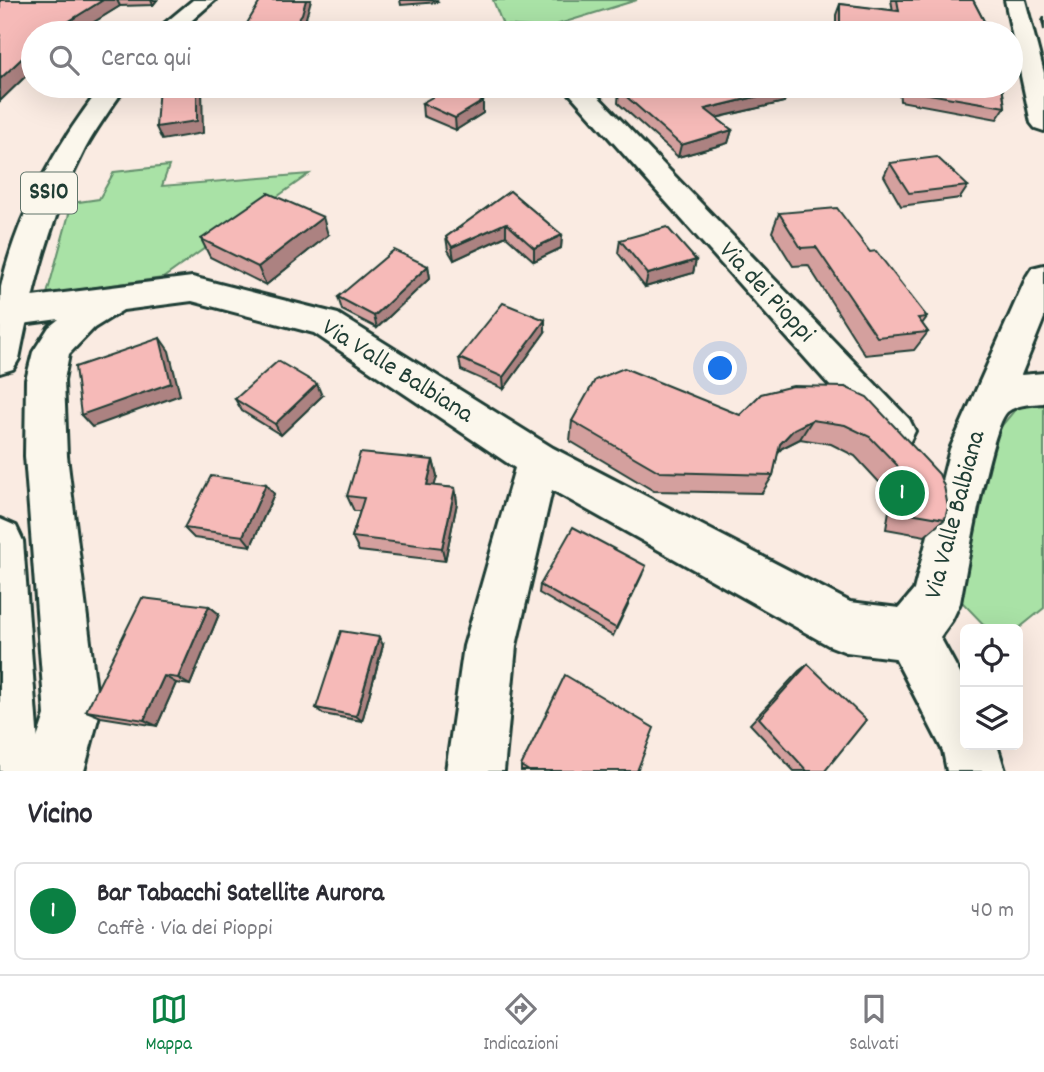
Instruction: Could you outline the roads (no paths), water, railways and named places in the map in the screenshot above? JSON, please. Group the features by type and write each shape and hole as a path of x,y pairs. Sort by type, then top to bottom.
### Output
{"street":[{"path":"179,21 205,0"},
{"path":"1015,0 1020,21"},
{"path":"1023,34 1044,123"},
{"name":"SS10","path":"0,359 5,313 51,190 72,145 105,98"},
{"name":"Via dei Pioppi","path":"586,98 958,500"},
{"name":"Via Valle Balbiana","path":"5,313 192,289 325,323 538,461 846,627 911,634 935,603 971,449 982,418 1041,296"},
{"path":"55,771 72,715 46,456 45,380 51,352 62,336 82,319 118,299"},
{"path":"992,402 1013,391 1044,388"},
{"path":"475,771 490,646 538,461"},
{"path":"0,541 11,771"},
{"path":"911,634 960,727"},
{"path":"970,750 976,771"}],"place":[{"name":"Bar Tabacchi Satellite Aurora","path":"902,493"}]}
